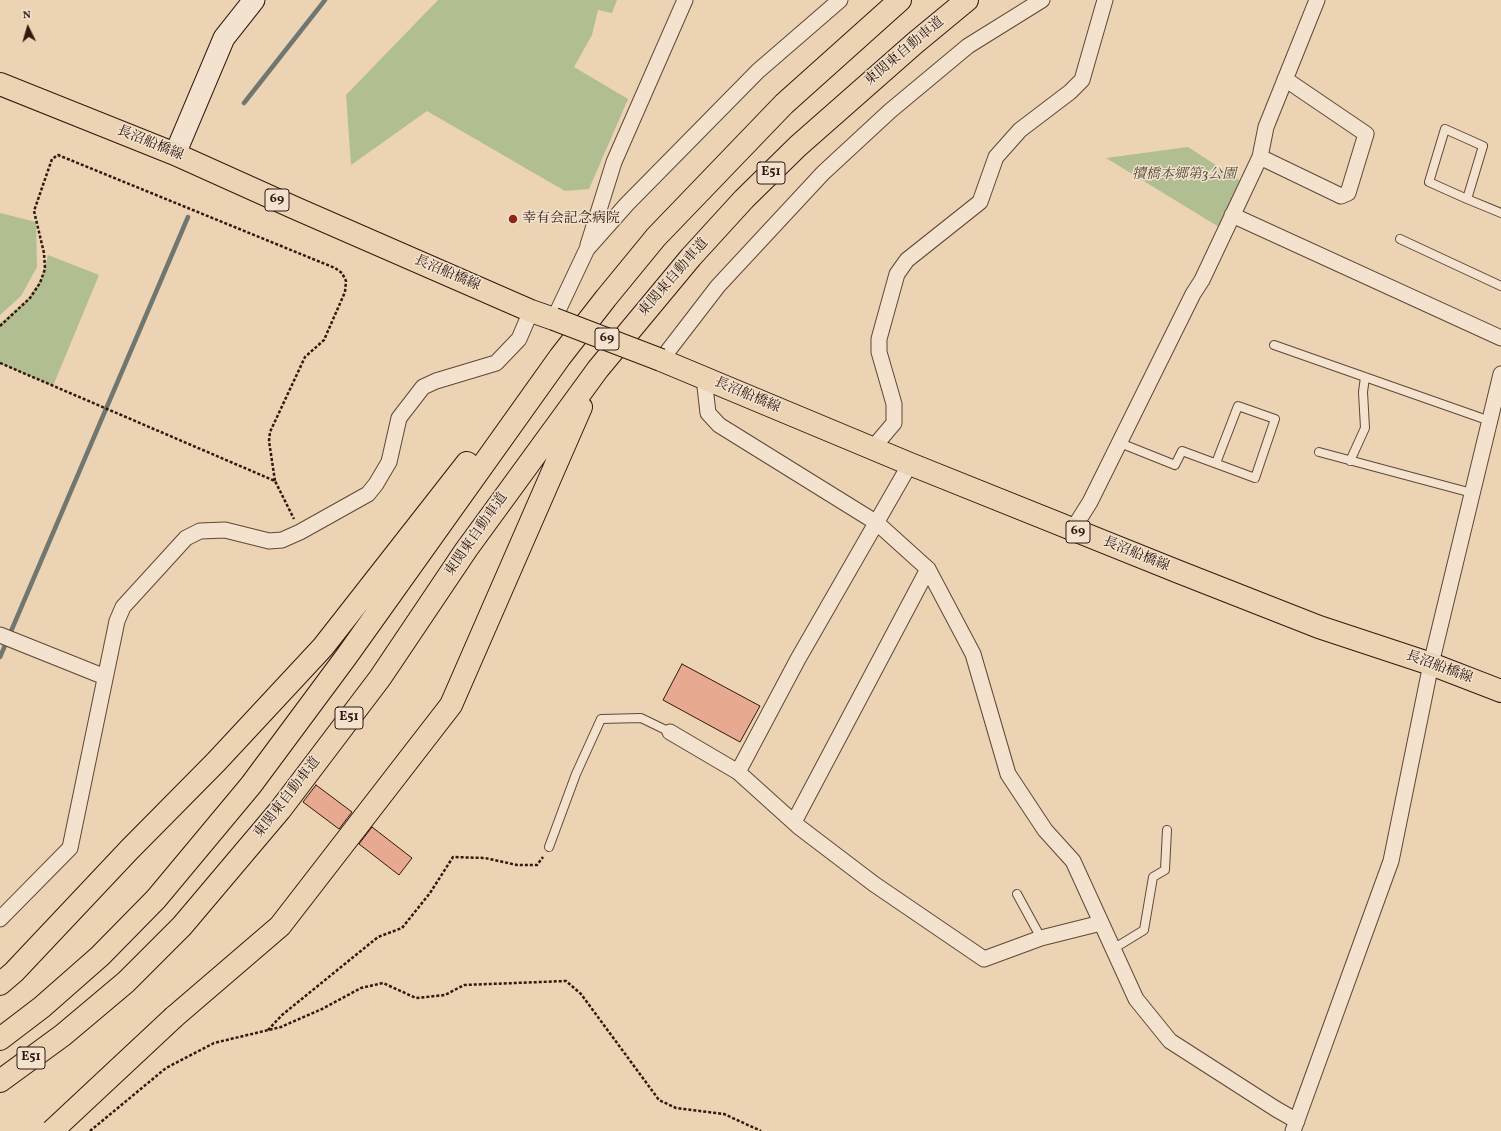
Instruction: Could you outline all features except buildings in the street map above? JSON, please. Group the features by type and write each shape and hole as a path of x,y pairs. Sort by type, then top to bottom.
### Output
{"main road":[{"name":"E51","path":"0,1039 42,1007 100,956 156,899 251,785 346,657 560,357 656,237 784,104 900,0"},
{"name":"東関東自動車道","path":"0,1081 63,1035 126,982 182,926 280,810 380,678 466,550 598,369 690,257 744,199 798,146 915,42 967,0"},
{"path":"915,42 974,0"},
{"name":"長沼船橋線","path":"0,84 175,154 531,311 661,360 872,449 1319,627 1430,664 1501,691"},
{"path":"0,984 14,972 129,850 216,762 323,647 511,406 560,357"},
{"path":"52,1131 174,1017 280,926 450,706 598,369"}],"street":[{"path":"175,154 224,38 254,0"},
{"path":"554,319 587,249 614,162 685,0"},
{"path":"587,249 627,204 703,125 758,71 840,0"},
{"path":"661,360 718,286 829,168 890,111 968,46 1042,0"},
{"path":"872,449 894,423 894,404 879,352 879,339 898,274 907,260 980,202 996,157 1020,130 1070,92 1082,80 1104,0"},
{"path":"1073,529 1090,502 1193,294 1202,280 1260,157 1266,127 1316,0"},
{"path":"1260,157 1341,196 1348,193 1366,134 1285,79"},
{"path":"1232,215 1501,338"},
{"path":"0,919 4,913 70,848 117,621 123,607 186,538 200,531 225,530 269,542 282,540 300,532 368,494 376,484 389,462 399,418 423,387 436,381 496,363 519,339 531,311"},
{"path":"704,378 708,412 719,425 877,523 928,569 973,654 1008,774 1045,830 1073,861 1136,999 1170,1041 1276,1109 1295,1126 1392,862 1430,664 1501,374"},
{"path":"738,772 798,658 910,464"},
{"path":"794,822 928,569"},
{"path":"0,635 105,676"},
{"path":"670,732 738,772 794,822 874,884 984,959 1041,938 1101,923"}],"lane":[{"path":"1467,199 1483,146 1445,129 1429,182 1467,199 1501,213"},
{"path":"1400,239 1501,286"},
{"path":"1274,346 1490,421"},
{"path":"1350,461 1365,428 1363,392 1365,377"},
{"path":"1120,442 1175,465 1182,451 1255,478 1274,419 1238,406 1216,463"},
{"path":"1319,452 1472,493"},
{"path":"549,847 576,774 601,720 641,718 670,732"},
{"path":"1113,949 1144,930 1153,877 1165,870 1167,830"},
{"path":"1017,894 1041,938"}],"path":[{"path":"0,326 30,298 40,283 44,269 44,253 34,211 52,159 58,155 342,272 346,281 345,292 324,340 305,357 270,432 268,441 274,481 300,532"},
{"path":"0,363 274,481"},
{"path":"268,1030 282,1016 378,937 402,928 430,893 452,857 485,858 517,865 537,866 549,847"},
{"path":"90,1131 166,1068 214,1043 281,1027 322,1010 361,988 383,983 416,998 445,995 464,985 566,981 581,994 659,1100 676,1108 724,1114 761,1131"}],"green space":[{"path":"438,0 617,0 612,13 598,10 592,35 574,67 628,99 589,189 565,191 427,111 351,165 346,95"},
{"name":"犢橋本郷第3公園","path":"1188,147 1242,182 1219,227 1106,158"},
{"path":"0,213 36,222 37,267 21,296 0,315"},
{"path":"48,255 99,275 53,386 0,363 0,323 26,301 42,278"}],"waterway":[{"path":"244,103 325,0"},
{"path":"0,657 188,217"}],"place":[{"name":"幸有会記念病院","path":"513,219"}]}
